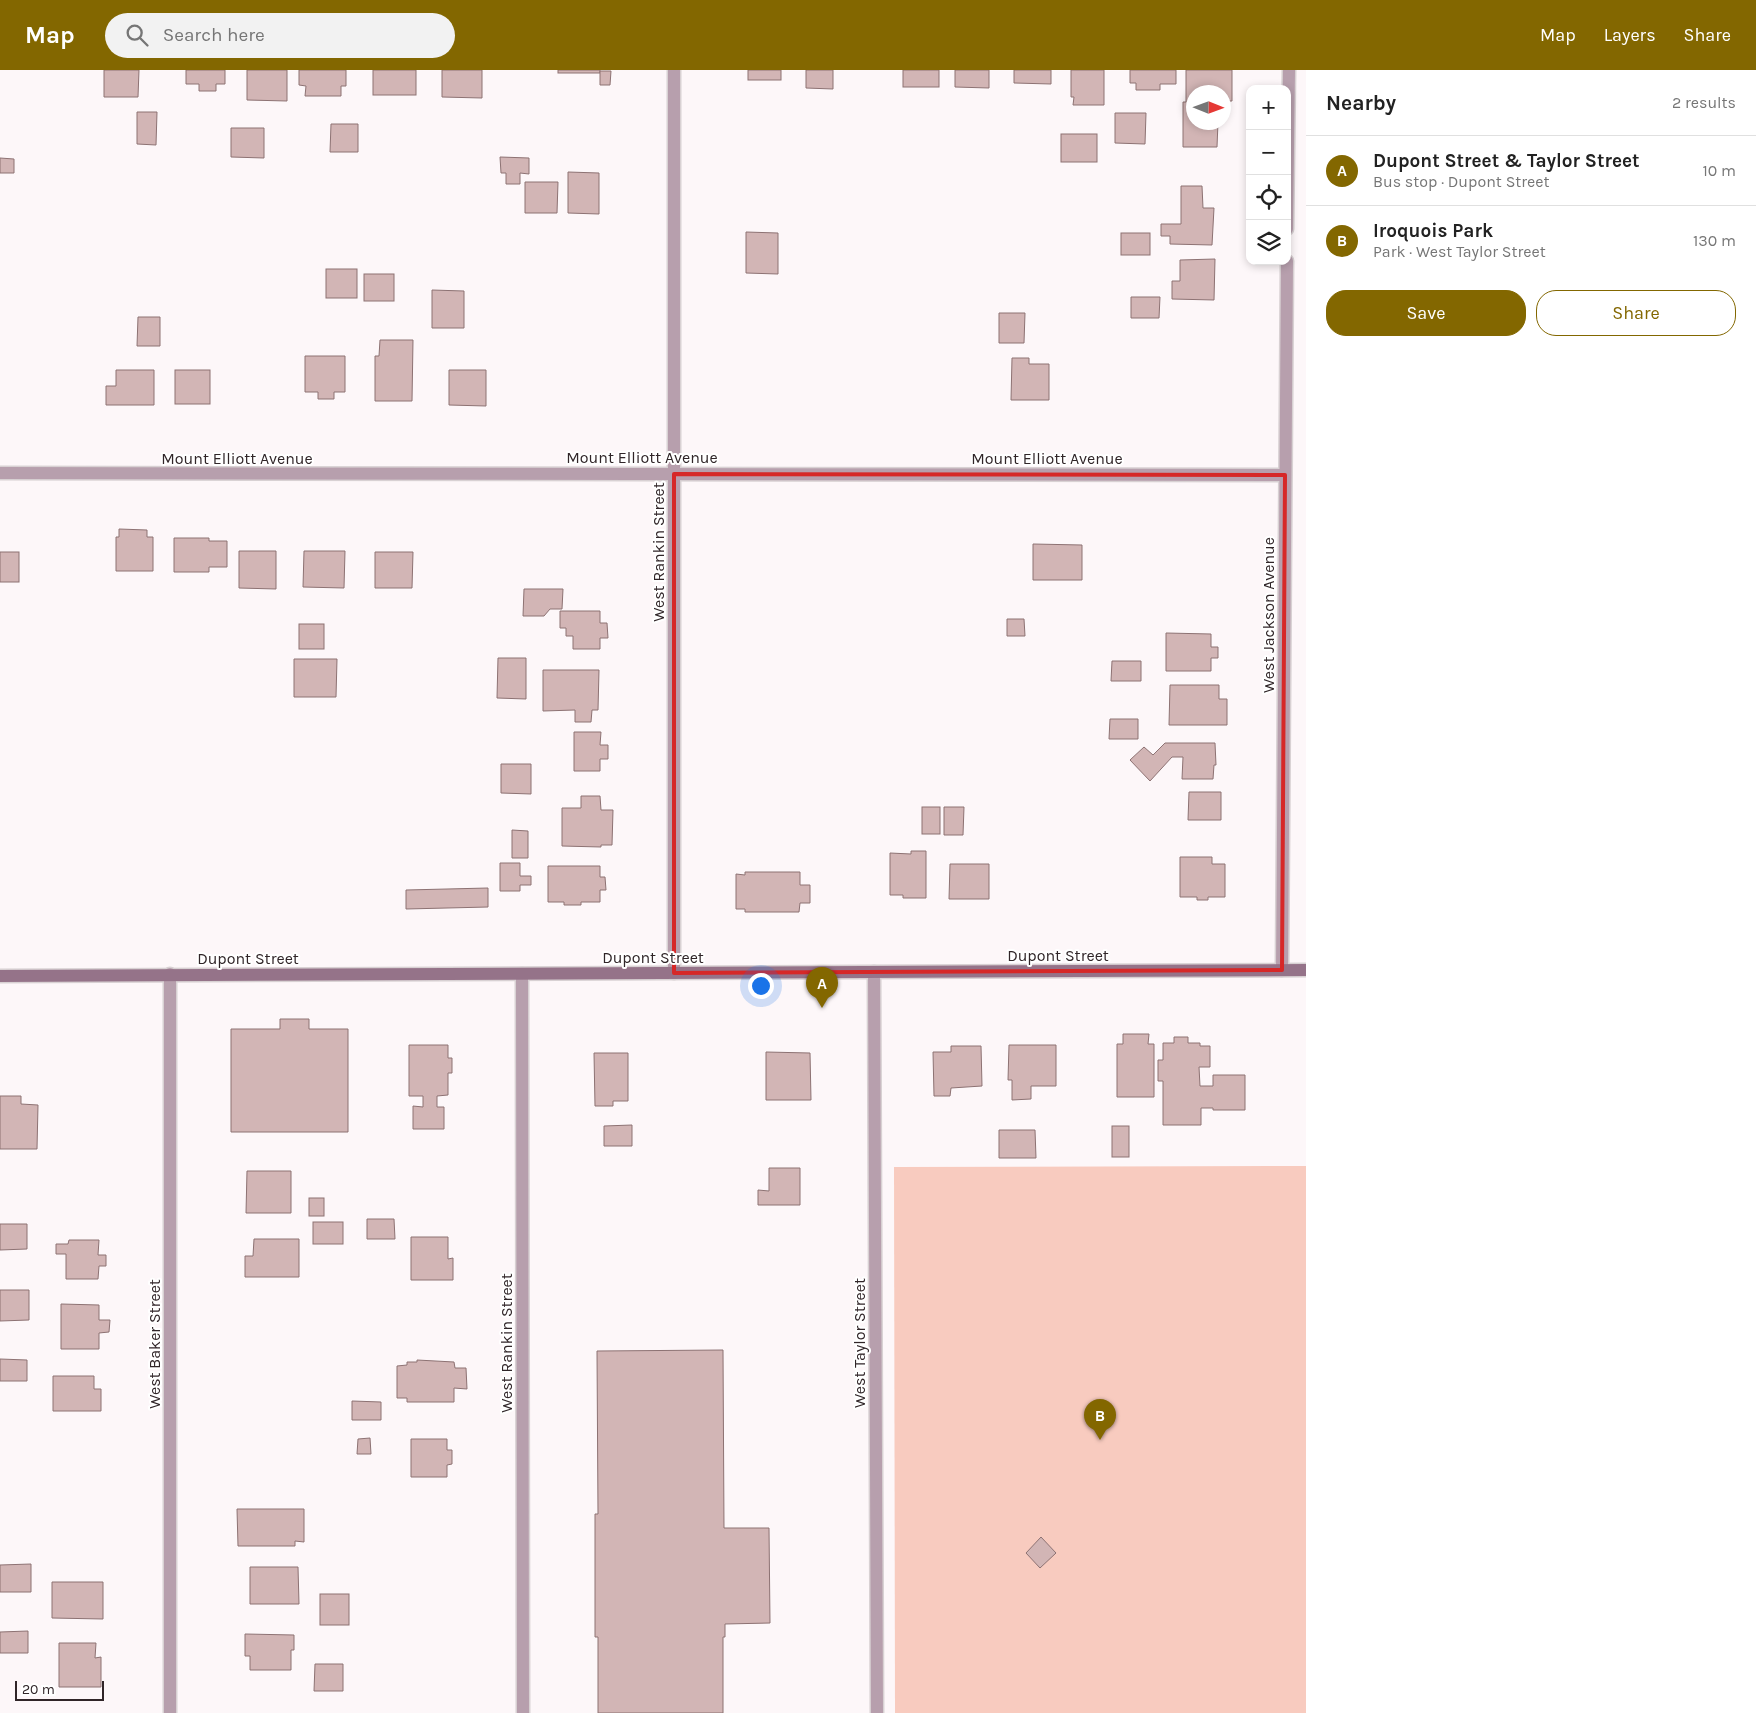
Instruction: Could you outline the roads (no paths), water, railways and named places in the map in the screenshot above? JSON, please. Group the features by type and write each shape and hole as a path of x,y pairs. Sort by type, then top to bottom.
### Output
{"street":[{"name":"West Rankin Street","path":"674,70 674,973"},
{"path":"1287,220 1288,70"},
{"name":"West Jackson Avenue","path":"1282,970 1287,265"},
{"name":"Mount Elliott Avenue","path":"0,473 1285,475"},
{"name":"Dupont Street","path":"0,976 1306,970"},
{"name":"West Taylor Street","path":"874,972 877,1713"},
{"name":"West Baker Street","path":"170,974 170,1713"},
{"name":"West Rankin Street","path":"522,974 523,1713"}],"place":[{"name":"Dupont Street & Taylor Street","path":"822,1008"},
{"name":"Iroquois Park","path":"1100,1440"}]}
